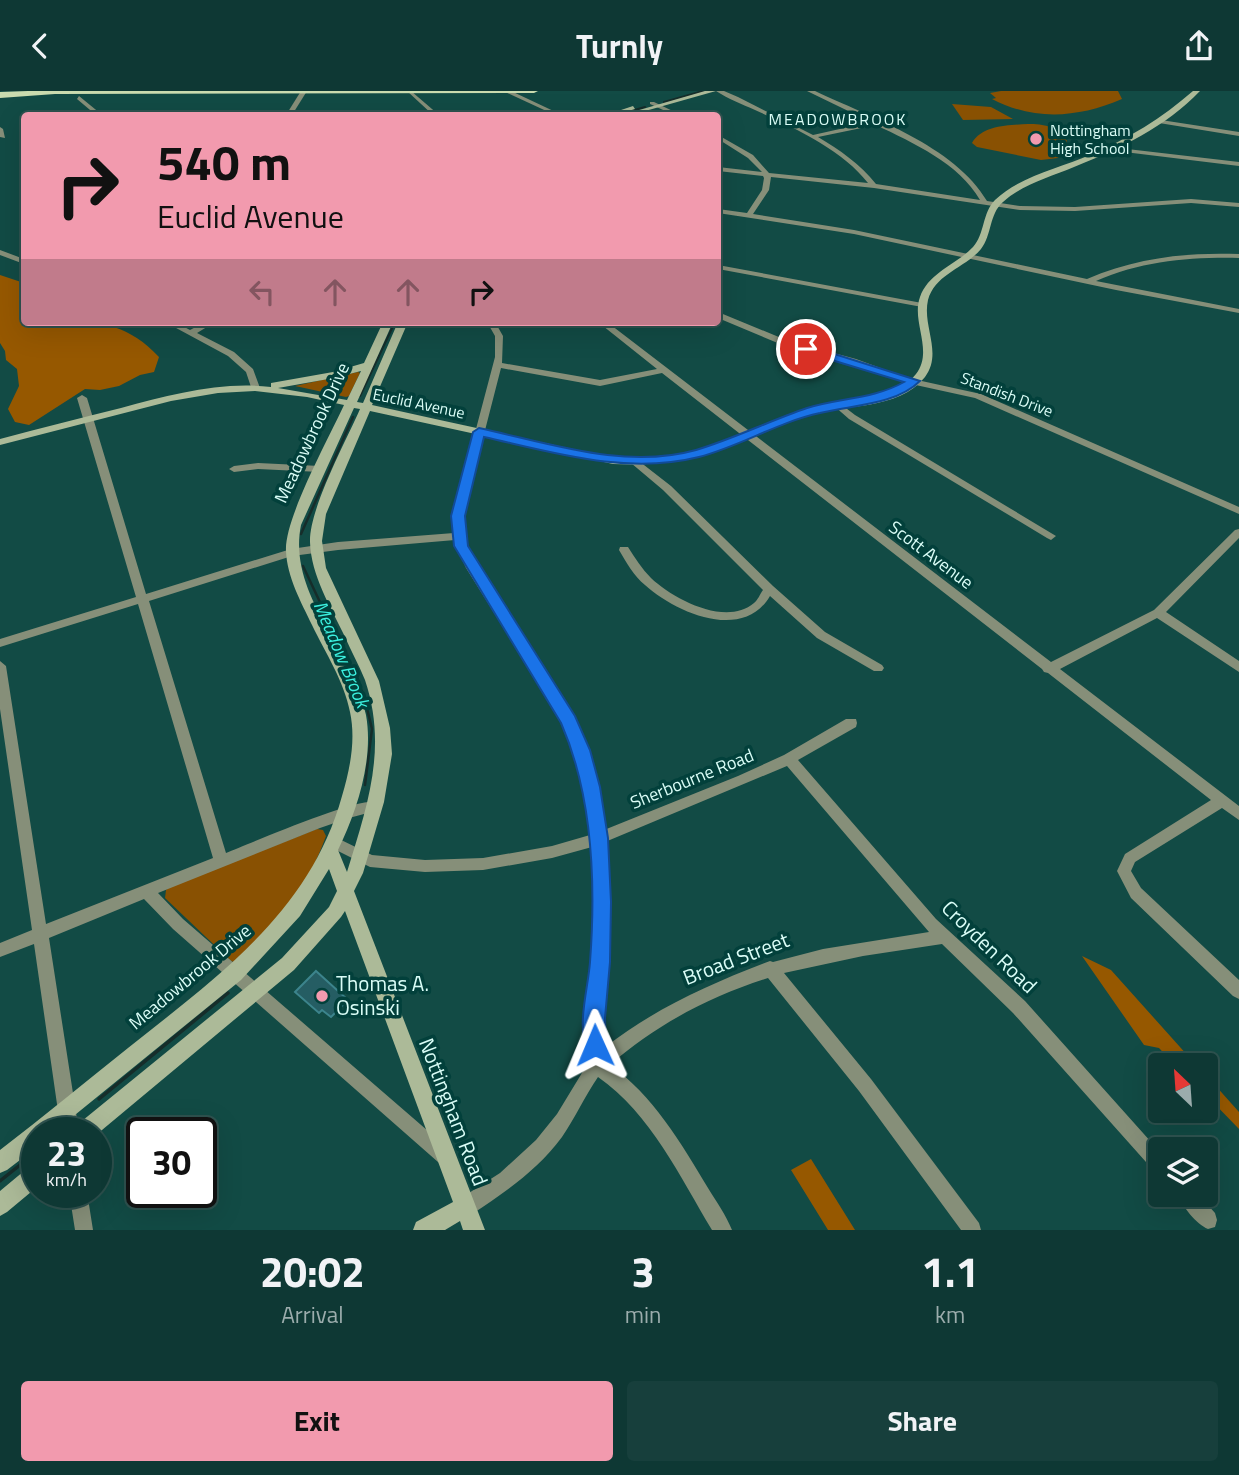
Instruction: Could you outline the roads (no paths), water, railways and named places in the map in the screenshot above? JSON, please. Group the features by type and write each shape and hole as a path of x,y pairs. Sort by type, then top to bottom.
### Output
{"main road":[{"path":"0,95 57,91 79,99 304,92 534,91"}],"street":[{"path":"633,112 695,91"},
{"path":"622,112 713,91"},
{"path":"719,91 811,137 858,166 874,186"},
{"path":"810,91 959,169 990,204"},
{"path":"990,204 1032,181 1110,149 1161,121 1197,91"},
{"path":"291,112 304,92"},
{"path":"409,92 432,112"},
{"path":"508,92 552,112"},
{"path":"79,99 95,112"},
{"path":"655,104 672,112"},
{"path":"1161,121 1239,134"},
{"path":"811,137 875,124"},
{"path":"0,129 3,137"},
{"path":"721,139 755,160 767,175 768,183 749,215"},
{"path":"1110,149 1239,164"},
{"path":"721,169 874,186 990,204 1063,210 1178,201 1239,205"},
{"path":"914,381 925,368 928,355 922,305 931,284 969,256 983,240 990,204"},
{"path":"721,211 854,232 1239,311"},
{"path":"0,252 21,261"},
{"path":"1088,282 1127,267 1161,260 1195,256 1239,256"},
{"path":"721,268 922,305"},
{"name":"Standish Drive","path":"721,315 783,342 914,381 978,396 1239,511"},
{"path":"178,326 231,354 250,371 255,388"},
{"path":"192,332 203,326"},
{"name":"Meadowbrook Drive","path":"57,1117 235,974 293,913 333,848 348,812 359,755 358,715 352,694 300,584 290,541 295,524 386,326"},
{"name":"Meadowbrook Drive","path":"102,1117 288,964 325,925 347,890 360,856 374,806 384,754 378,698 331,596 316,548 320,514 401,326"},
{"path":"493,326 500,343 498,365 463,488 458,516 459,536 472,568 569,721 582,750 591,787 598,838 601,902 600,962 594,1018 597,1066 622,1085 638,1102 671,1147 723,1230"},
{"name":"Scott Avenue","path":"608,326 1048,669 1239,814"},
{"name":"Euclid Avenue","path":"0,442 186,395 255,388 334,375 369,365"},
{"path":"498,365 600,383 664,370"},
{"name":"Euclid Avenue","path":"255,388 307,394 602,459 635,461 698,453 813,410 893,394 914,381"},
{"path":"82,398 221,861"},
{"path":"838,405 852,417 1051,536"},
{"path":"635,461 667,488 769,589 821,635 878,668"},
{"path":"234,469 258,466 320,469"},
{"path":"1048,669 1158,613 1239,531"},
{"path":"0,643 291,553 316,548 459,536"},
{"path":"624,550 652,586 683,605 710,616 723,617 746,612 759,604 769,589"},
{"path":"1158,613 1239,667"},
{"path":"0,666 68,1117"},
{"name":"Sherbourne Road","path":"333,848 382,863 425,866 483,864 552,852 598,838 789,759 851,723"},
{"name":"Croyden Road","path":"789,759 944,937 1019,1007 1148,1152"},
{"path":"1222,801 1130,857 1124,871 1136,893 1239,991"},
{"path":"0,950 348,812 374,806"},
{"name":"Nottingham Road","path":"333,848 474,1230"},
{"path":"146,891 235,974 445,1157"},
{"name":"Broad Street","path":"424,1230 509,1180 542,1149 597,1066 667,1014 707,992 770,968 843,951 944,937"},
{"path":"770,968 865,1085 972,1230"},
{"name":"Meadowbrook Drive","path":"0,1163 21,1146"},
{"path":"0,1205 21,1187"},
{"path":"1197,1207 1208,1220"},
{"path":"81,1208 84,1230"}],"waterway":[{"name":"Meadow Brook","path":"664,102 703,91"},
{"name":"Meadow Brook","path":"628,112 645,107"},
{"name":"Meadow Brook","path":"360,396 393,326"},
{"name":"Meadow Brook","path":"301,534 353,417"},
{"name":"Meadow Brook","path":"303,566 364,696 372,729 365,785"},
{"name":"Meadow Brook","path":"99,1099 228,993"},
{"name":"Meadow Brook","path":"0,1181 21,1164"}],"place":[{"name":"Nottingham High School","path":"1036,139"},
{"name":"Thomas A. Osinski","path":"322,996"}],"district":[{"name":"MEADOWBROOK","path":"838,119"}]}
